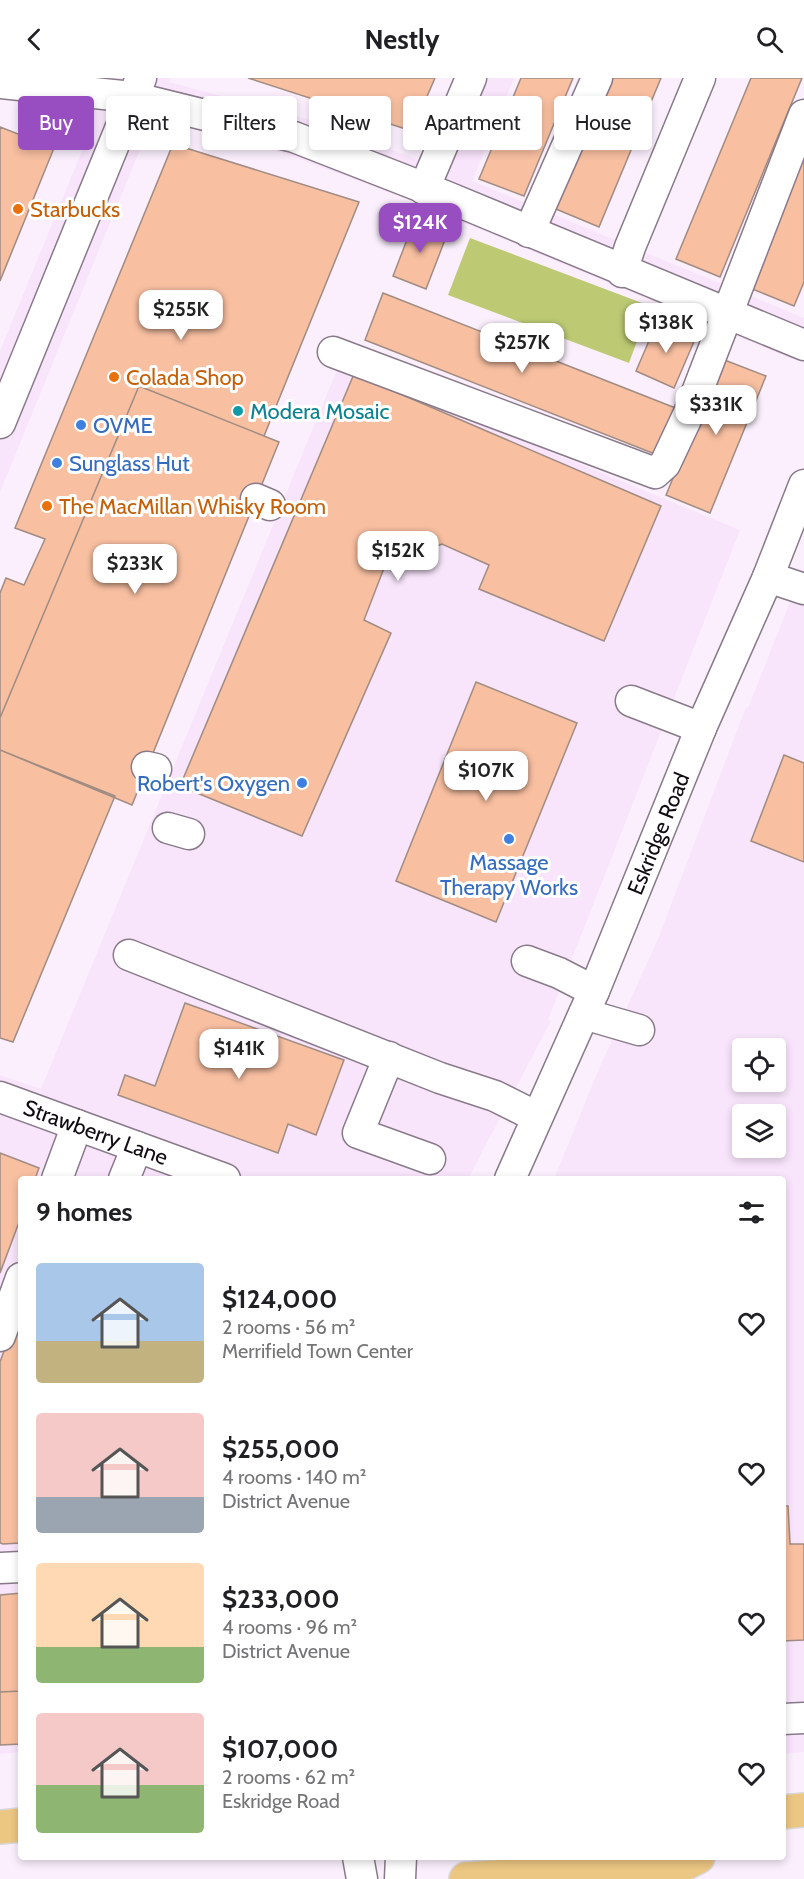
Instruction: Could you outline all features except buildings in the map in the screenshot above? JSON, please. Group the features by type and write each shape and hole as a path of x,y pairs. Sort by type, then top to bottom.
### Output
{"main road":[{"path":"786,1812 804,1810"},
{"path":"0,1827 18,1825"},
{"path":"466,1879 686,1863 692,1860"}],"street":[{"path":"424,189 471,78"},
{"path":"529,232 597,78"},
{"path":"622,272 630,247 700,78"},
{"path":"0,83 137,88 294,137 804,345"},
{"path":"0,423 137,88"},
{"path":"333,352 655,473 665,464 689,414 804,115"},
{"name":"Eskridge Road","path":"511,1176 589,1003 701,728 768,577 804,485"},
{"path":"768,577 804,590"},
{"path":"631,701 701,728"},
{"path":"129,954 440,1078 495,1096 537,1117"},
{"path":"527,961 559,973 589,1003 639,1030"},
{"path":"389,1057 358,1133 430,1159"},
{"name":"Strawberry Lane","path":"0,1097 217,1176"},
{"path":"58,1176 77,1125"},
{"path":"125,1176 137,1147"},
{"path":"0,1336 18,1286"},
{"path":"0,1568 18,1567"},
{"path":"786,1719 804,1718"},
{"path":"359,1860 362,1879"},
{"path":"400,1879 401,1860"}],"shaded area":[{"path":"0,78 171,78 169,82 221,96 202,96 202,131 190,128 190,96 106,96 106,150 140,150 0,492 0,351 82,150 94,150 94,96 39,96"},
{"path":"459,78 514,78 507,96 451,96"},
{"path":"297,116 309,120 309,150 391,150 422,161 427,150 485,150 472,181 804,318 804,329 792,359 407,199 272,150 297,150"},
{"path":"339,365 740,530 548,1020 551,1021 470,1176 18,1176 18,1752 0,1754 0,1075 41,1089"},
{"path":"804,567 804,1752 786,1754 786,1176 555,1176 598,1071 658,939 746,707 748,708"}],"green space":[{"path":"470,238 650,306 629,363 448,295"}],"place":[{"name":"Starbucks","path":"18,209"},
{"name":"Colada Shop","path":"114,377"},
{"name":"Modera Mosaic","path":"238,411"},
{"name":"OVME","path":"81,425"},
{"name":"Sunglass Hut","path":"57,463"},
{"name":"The MacMillan Whisky Room","path":"47,506"},
{"name":"Robert's Oxygen","path":"302,783"},
{"name":"Massage Therapy Works","path":"509,839"}]}
